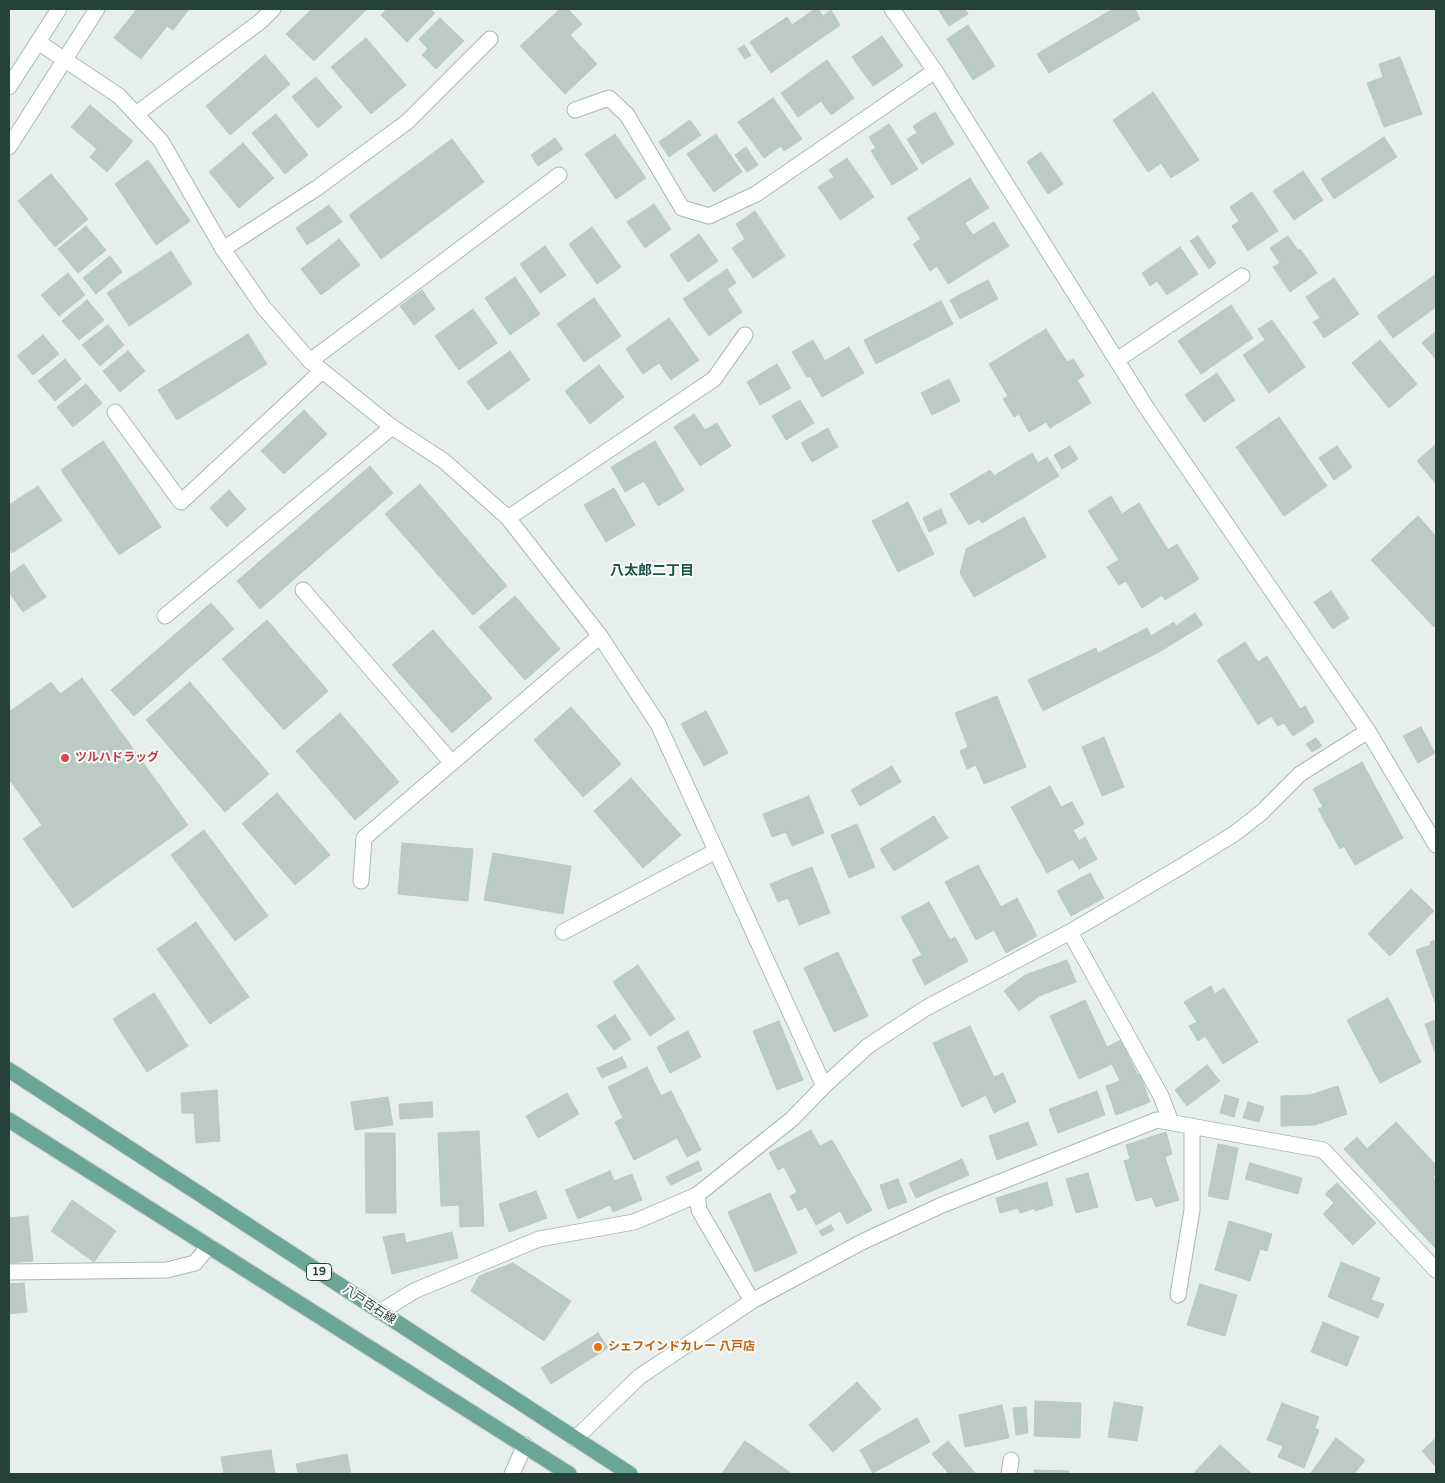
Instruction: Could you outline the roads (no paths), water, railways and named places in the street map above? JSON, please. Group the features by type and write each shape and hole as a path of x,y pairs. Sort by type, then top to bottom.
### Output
{"main road":[{"name":"八戸百石線","path":"9,1070 630,1474"},
{"path":"9,1120 569,1474"}],"street":[{"path":"9,87 59,9"},
{"path":"9,147 97,9"},
{"path":"136,114 261,21 273,9"},
{"path":"892,9 935,71 1148,410 1368,731 1436,845"},
{"path":"223,249 317,188 407,122 490,39"},
{"path":"38,42 119,96 161,141 223,249 264,308 310,361 392,427 444,461 508,518 600,636 658,724 824,1086"},
{"path":"575,110 609,98 627,115 682,208 709,216 756,194 935,71"},
{"path":"310,361 558,175"},
{"path":"1117,360 1242,276"},
{"path":"508,518 714,379 745,335"},
{"path":"115,412 181,502 322,371"},
{"path":"165,616 392,427"},
{"path":"303,590 452,762"},
{"path":"361,881 364,838 600,636"},
{"path":"380,1312 414,1291 539,1239 634,1222 697,1195 792,1119 824,1086 868,1046 926,1008 1070,932 1234,834 1260,813 1300,774 1368,731"},
{"path":"563,932 716,851"},
{"path":"1070,932 1162,1096 1171,1122"},
{"path":"575,1439 639,1377 752,1301 864,1241 942,1205 1157,1120 1323,1150 1436,1270"},
{"path":"1178,1295 1192,1210 1192,1126"},
{"path":"697,1195 699,1210 752,1301"},
{"path":"9,1272 166,1270 194,1263 209,1246"},
{"path":"512,1474 524,1445"}],"place":[{"name":"ツルハドラッグ","path":"65,758"},
{"name":"シェフインドカレー 八戸店","path":"598,1347"}],"district":[{"name":"八太郎二丁目","path":"652,571"}]}
